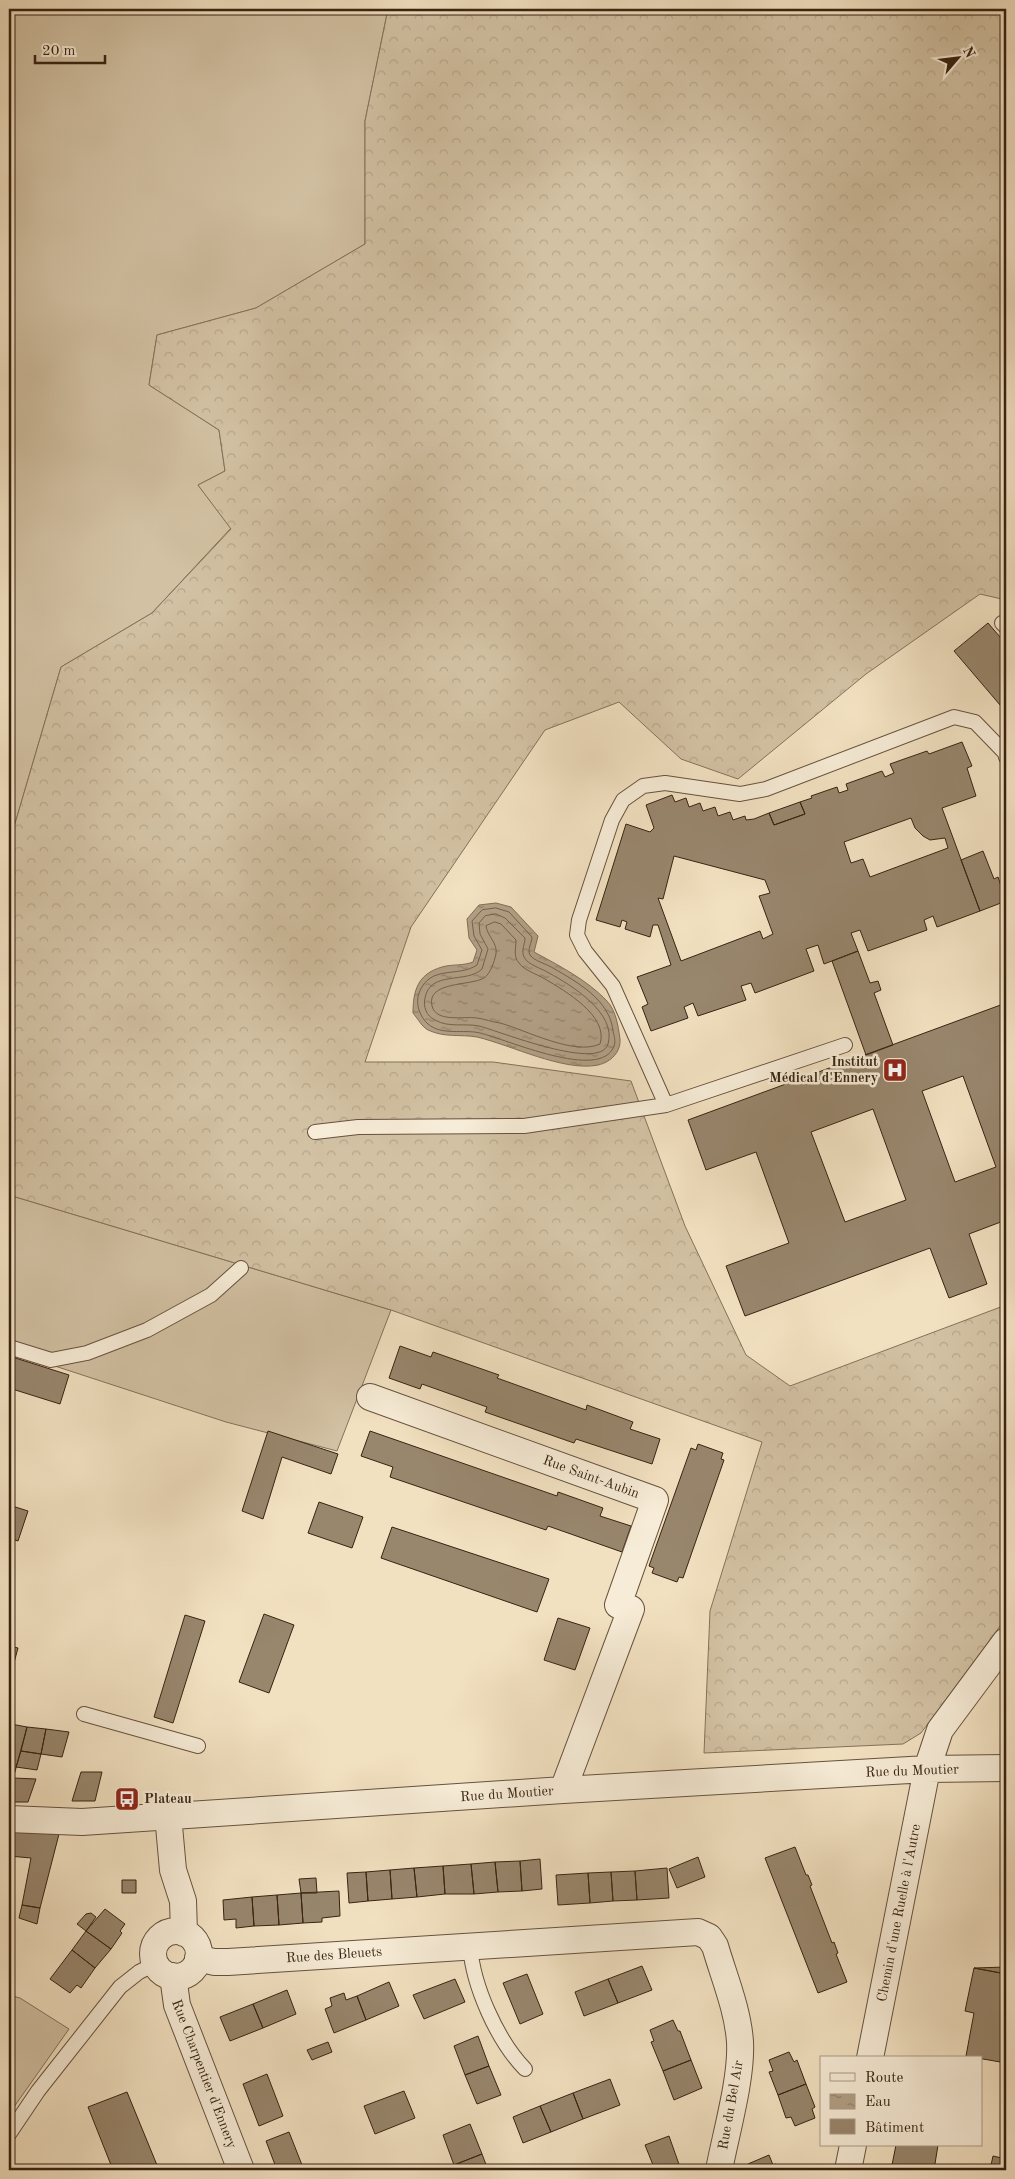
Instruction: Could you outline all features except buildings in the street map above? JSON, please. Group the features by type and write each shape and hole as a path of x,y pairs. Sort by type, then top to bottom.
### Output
{"street":[{"name":"Rue Saint-Aubin","path":"370,1397 655,1500 618,1605 631,1609 563,1790"},
{"name":"Chemin d'une Ruelle à l'Autre","path":"870,2056 927,1769 940,1730 1006,1641"},
{"name":"Rue du Moutier","path":"9,1819 82,1822 563,1790 927,1769 1006,1768"},
{"path":"168,1815 173,1870 183,1901 184,1933"},
{"path":"171,1932 184,1933 195,1941 198,1958 190,1971 181,1976 164,1970 153,1951 157,1941 171,1932"},
{"name":"Rue des Bleuets","path":"198,1958 228,1962 698,1932"},
{"name":"Rue du Bel Air","path":"698,1932 709,1937 715,1946 737,2020 740,2042 740,2063 719,2170"},
{"name":"Rue Charpentier d'Ennery","path":"164,1970 242,2170"},
{"path":"848,2170 853,2146"}],"lane":[{"path":"666,1105 614,986 585,951 577,935 579,920 612,820 622,800 643,786 665,784 740,794 766,789 954,717 974,722 1005,753 1006,757"},
{"path":"315,1132 358,1127 524,1126 666,1105 845,1045"},
{"path":"9,1347 51,1360 87,1353 155,1326 211,1295 241,1268"},
{"path":"84,1714 198,1746"},
{"path":"470,1946 471,1963 495,2025 512,2056 525,2069"},
{"path":"9,2134 38,2091 120,1987 138,1972 164,1970"}],"green space":[{"path":"21,9 388,9 365,121 365,244 256,308 157,335 149,385 219,430 225,471 198,485 231,528 152,613 61,667 9,844 9,15"},
{"path":"388,9 1006,9 1006,600 980,594 866,674 738,779 681,759 619,702 545,730 411,927 365,1062 493,1062 631,1081 685,1226 746,1355 790,1386 1006,1305 1006,1618 921,1733 903,1744 704,1753 710,1611 762,1442 391,1310 9,1195 9,844 61,667 152,613 231,529 198,485 225,471 219,430 149,385 157,335 256,308 365,244 365,121"},
{"path":"9,1195 391,1310 337,1451 226,1422 9,1351"},
{"path":"9,1995 20,1998 69,2029 9,2114"}],"water":[{"path":"496,903 511,907 538,936 534,952 581,979 612,1008 616,1018 620,1044 617,1052 611,1059 598,1065 570,1065 538,1057 477,1037 446,1035 434,1032 424,1027 413,1013 414,998 418,985 427,974 442,967 473,962 477,950 469,938 467,919 479,905"}],"place":[{"name":"Institut Médical d'Ennery","path":"895,1070"},
{"name":"Plateau","path":"127,1799"}]}
